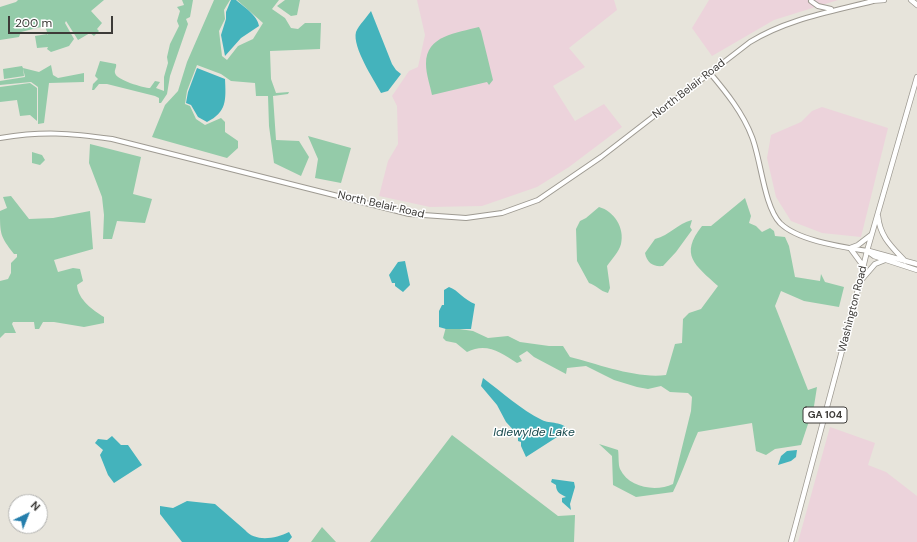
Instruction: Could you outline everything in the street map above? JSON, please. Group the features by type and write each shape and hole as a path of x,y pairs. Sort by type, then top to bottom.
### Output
{"main road":[{"name":"North Belair Road","path":"0,138 45,132 71,133 112,139 409,214 466,218 502,213 538,200 601,157 710,73 764,34 814,14 876,0"},
{"path":"870,1 884,0"},
{"path":"911,0 917,5"},
{"path":"811,1 818,6 833,9"},
{"path":"710,73 729,96 752,136 770,205 780,223 799,235 850,248 875,252 917,264"},
{"name":"Washington Road","path":"791,542 867,251 917,78"},
{"path":"878,212 882,231 887,242 905,261"},
{"path":"850,248 858,245 872,234"},
{"path":"850,248 864,267"},
{"path":"867,251 874,256 917,270"},
{"path":"860,280 875,264 886,260"}],"shaded area":[{"path":"417,0 614,0 617,10 569,48 585,67 553,86 575,121 604,104 622,127 569,167 537,187 482,206 430,207 379,196 388,161 398,144 397,106 392,96 409,71 418,67 425,35"},
{"path":"709,0 838,0 774,20 712,56 692,28"},
{"path":"822,107 888,128 861,237 822,233 791,221 776,197 767,158 771,135 801,122 812,111"},
{"path":"830,427 875,443 868,465 886,472 917,496 917,542 798,542"}],"green space":[{"path":"18,0 104,0 91,11 102,23 97,29 99,31 94,36 90,33 78,40 66,21 65,23 74,39 69,46 51,52 47,49 48,47 37,48 35,36 48,35 45,26 21,32 19,37 0,40 0,7"},
{"path":"182,0 193,0 190,17 186,19 188,24 170,76 167,94 161,103 159,103 159,98 155,96 107,84 99,84 94,90 92,90 93,84 98,79 95,76 100,61 116,64 115,73 125,81 150,88 155,81 160,82 156,88 164,91 164,77 168,63 167,57 170,44 179,26 177,21 180,11 177,7 184,5"},
{"path":"214,0 230,0 224,10 225,19 219,31 222,56 227,60 238,46 253,39 263,23 237,0 279,0 272,9 285,18 291,28 298,29 305,23 321,23 320,49 270,51 271,79 276,93 289,92 288,94 273,96 276,140 299,141 309,157 301,176 274,163 269,126 268,96 256,96 255,83 231,81 221,74 197,65 187,91 185,104 190,106 196,119 205,125 221,118 225,122 225,132 238,141 238,148 227,158 152,137 165,105 178,91 187,62"},
{"path":"285,0 300,0 297,15 291,16 277,6"},
{"path":"479,27 493,80 489,85 487,82 432,95 427,76 426,64 427,54 431,47 444,37"},
{"path":"51,65 53,75 58,78 84,73 84,82 49,83 44,123 38,124 38,87 31,82 0,85 0,81 25,77 23,68 39,72"},
{"path":"22,66 24,76 4,79 3,69"},
{"path":"30,83 37,88 37,121 30,115 20,116 17,100 0,102 0,87"},
{"path":"308,136 351,148 341,183 315,178 318,159"},
{"path":"90,144 141,157 133,194 152,199 145,223 117,221 112,239 103,239 104,215 102,197 89,163"},
{"path":"32,152 42,155 45,160 40,165 32,163"},
{"path":"11,196 29,219 53,218 90,211 93,249 54,260 58,272 73,268 80,269 83,281 77,285 80,295 91,308 104,317 104,323 84,327 54,322 43,322 39,329 35,329 34,322 13,322 12,324 16,333 5,333 0,338 0,281 8,279 11,273 11,263 17,257 17,254 14,254 3,239 0,225 0,211 7,208 3,197"},
{"path":"745,198 751,216 749,223 756,226 762,232 770,228 774,231 775,236 785,237 789,246 795,277 820,281 821,274 825,282 844,287 839,307 804,301 781,291 775,306 808,390 817,387 814,406 801,445 775,449 766,455 756,451 752,423 698,432 673,492 636,497 613,485 612,456 599,444 618,450 620,469 624,475 636,484 644,487 659,488 673,484 691,411 692,397 688,393 670,392 661,386 648,389 637,387 614,380 586,366 567,368 566,374 534,357 527,351 519,356 522,361 517,363 499,352 487,348 474,349 467,352 456,343 446,341 443,338 446,327 473,331 488,338 508,336 520,342 549,346 563,346 570,357 630,373 655,376 666,375 675,344 682,343 683,319 689,313 701,309 718,286 703,272 693,259 691,252 695,236 702,226 711,226"},
{"path":"599,207 614,216 620,226 622,238 617,253 607,266 610,288 608,293 589,283 577,261 576,229 580,221"},
{"path":"692,220 690,227 692,230 676,252 663,266 651,264 645,253 655,239"},
{"path":"452,435 558,516 575,515 574,542 370,542"},
{"path":"322,527 336,542 311,542"}],"water":[{"path":"231,0 236,0 250,12 258,22 259,26 241,38 225,56 221,35 226,19 226,12"},
{"path":"371,11 392,64 401,74 388,91 381,93 364,63 357,46 356,38 357,29"},
{"path":"197,68 225,79 225,99 222,110 214,118 207,122 198,117 191,105 186,103 188,92"},
{"path":"405,261 410,285 403,292 395,286 395,283 392,283 389,275 398,262"},
{"path":"449,287 475,304 471,329 446,329 439,327 439,311 442,305 444,305 444,290"},
{"name":"Idlewylde Lake","path":"483,378 534,416 545,421 563,425 568,430 526,457 521,446 521,442 518,441 518,435 506,422 497,405 481,386"},
{"path":"112,436 121,445 128,445 142,465 114,483 108,475 100,455 103,450 95,443 98,439 107,440"},
{"path":"797,450 796,457 791,461 778,465 781,456 787,451"},
{"path":"552,479 574,482 575,487 570,504 571,510 562,502 562,498 566,497 558,492 556,485 551,482"},
{"path":"187,501 215,504 249,534 254,536 260,538 272,538 289,532 292,537 288,542 182,542 160,514 160,506 173,508"}]}
